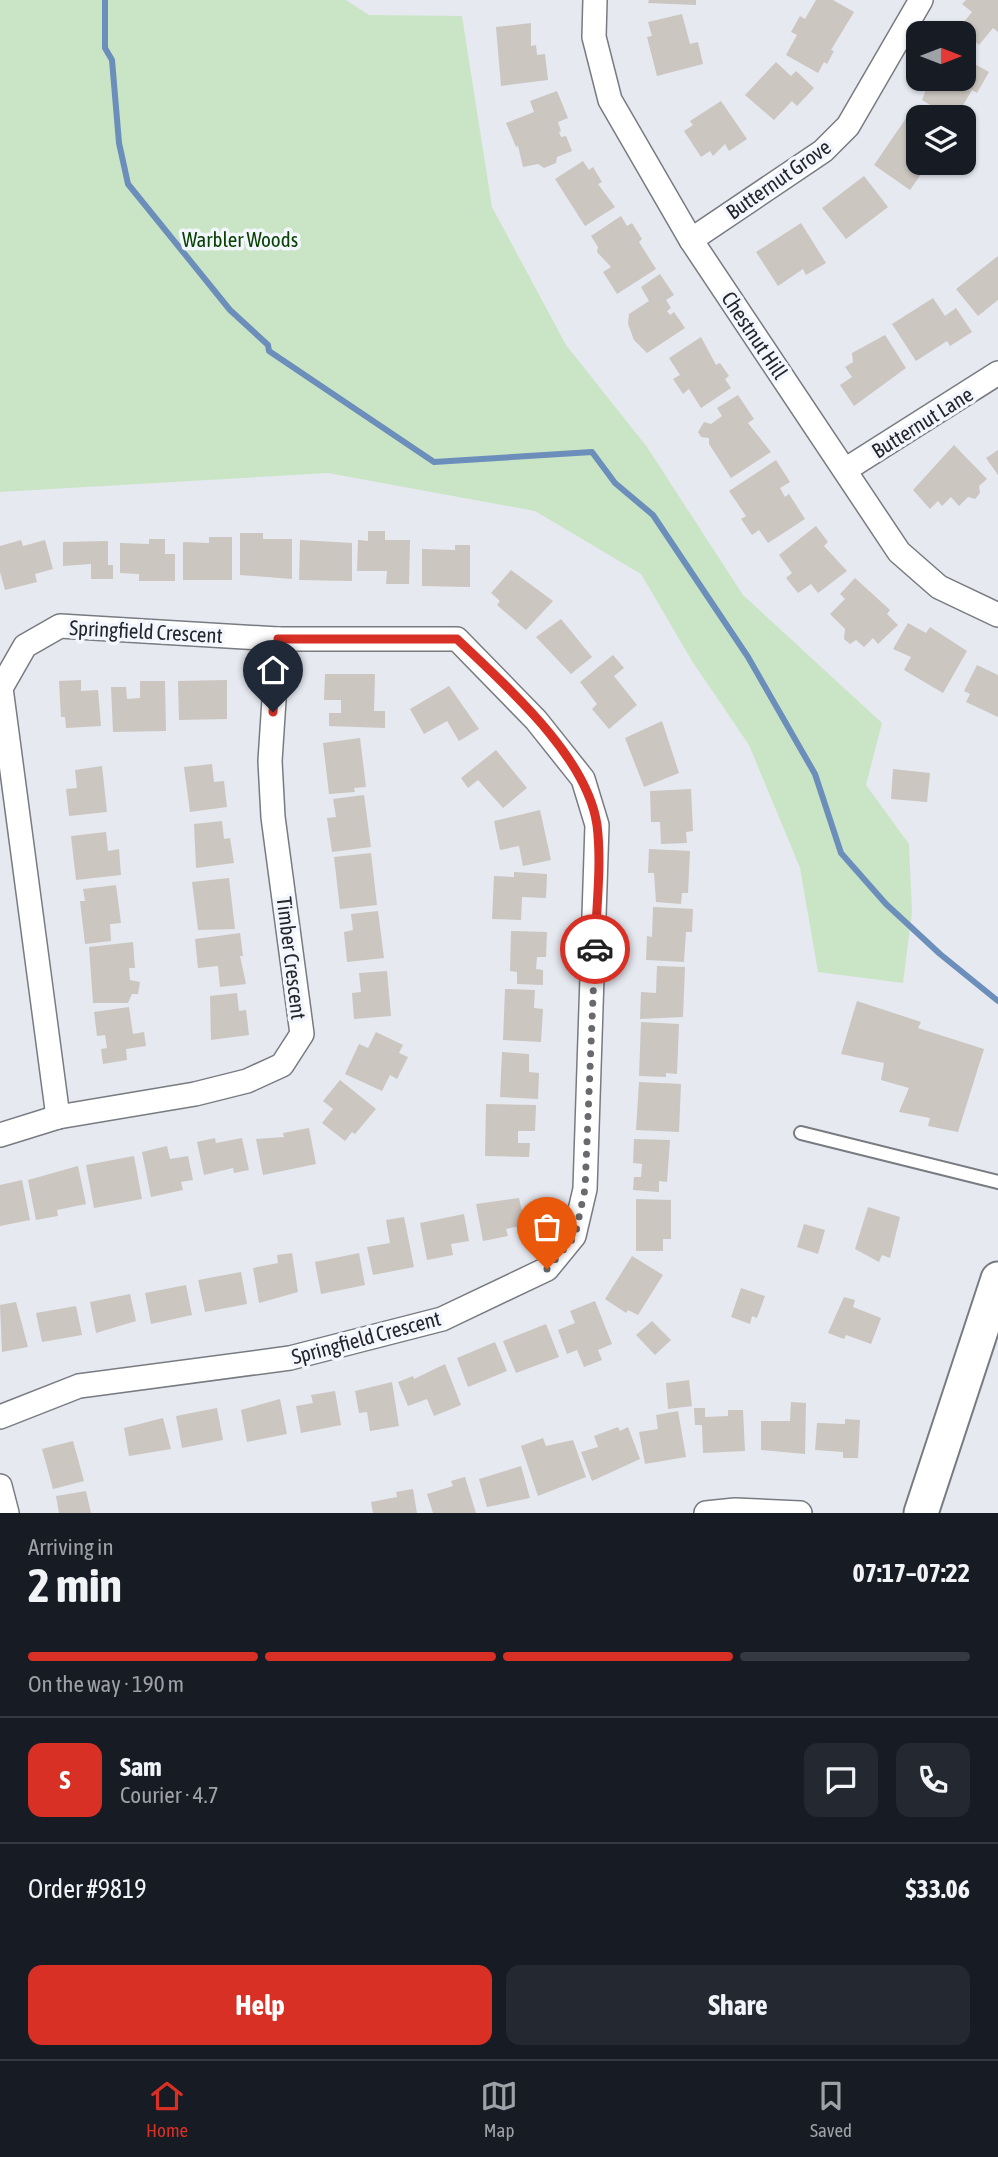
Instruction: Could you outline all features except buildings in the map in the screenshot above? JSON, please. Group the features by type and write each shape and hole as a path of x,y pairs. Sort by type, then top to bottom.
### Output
{"main road":[{"path":"921,1513 998,1279"}],"street":[{"name":"Chestnut Hill","path":"595,0 594,37 610,100 691,240 899,552 939,587 998,615"},
{"name":"Butternut Grove","path":"691,240 823,151 848,126 921,0"},
{"name":"Butternut Lane","path":"845,470 998,373"},
{"name":"Springfield Crescent","path":"0,1417 79,1385 290,1358 442,1319 547,1269 575,1236 585,1189 597,897 597,825 583,779 536,720 457,639 278,639 60,626 25,646 1,688 58,1117"},
{"name":"Timber Crescent","path":"0,1135 58,1117 195,1094 247,1081 282,1065 302,1034 272,803 270,761 278,639"},
{"path":"0,1486 7,1513"},
{"path":"706,1513 785,1510 800,1513"}],"lane":[{"path":"801,1133 998,1182"}],"green space":[{"name":"Warbler Woods","path":"0,0 346,0 369,15 462,16 492,207 566,345 647,447 743,595 882,723 866,785 909,844 912,912 903,983 818,972 800,868 749,745 692,661 641,574 535,511 328,473 0,492"}],"waterway":[{"path":"105,0 105,48 112,60 119,143 128,184 230,310 268,345 269,351 434,462 592,452 615,483 653,515 748,657 815,774 841,853 886,904 940,954 998,1001"}],"way so far":[{"path":"547,1269 575,1236 585,1189 595,949"}],"route":[{"path":"273,712 278,639 457,639 536,720 583,779 597,825 595,949"}]}
